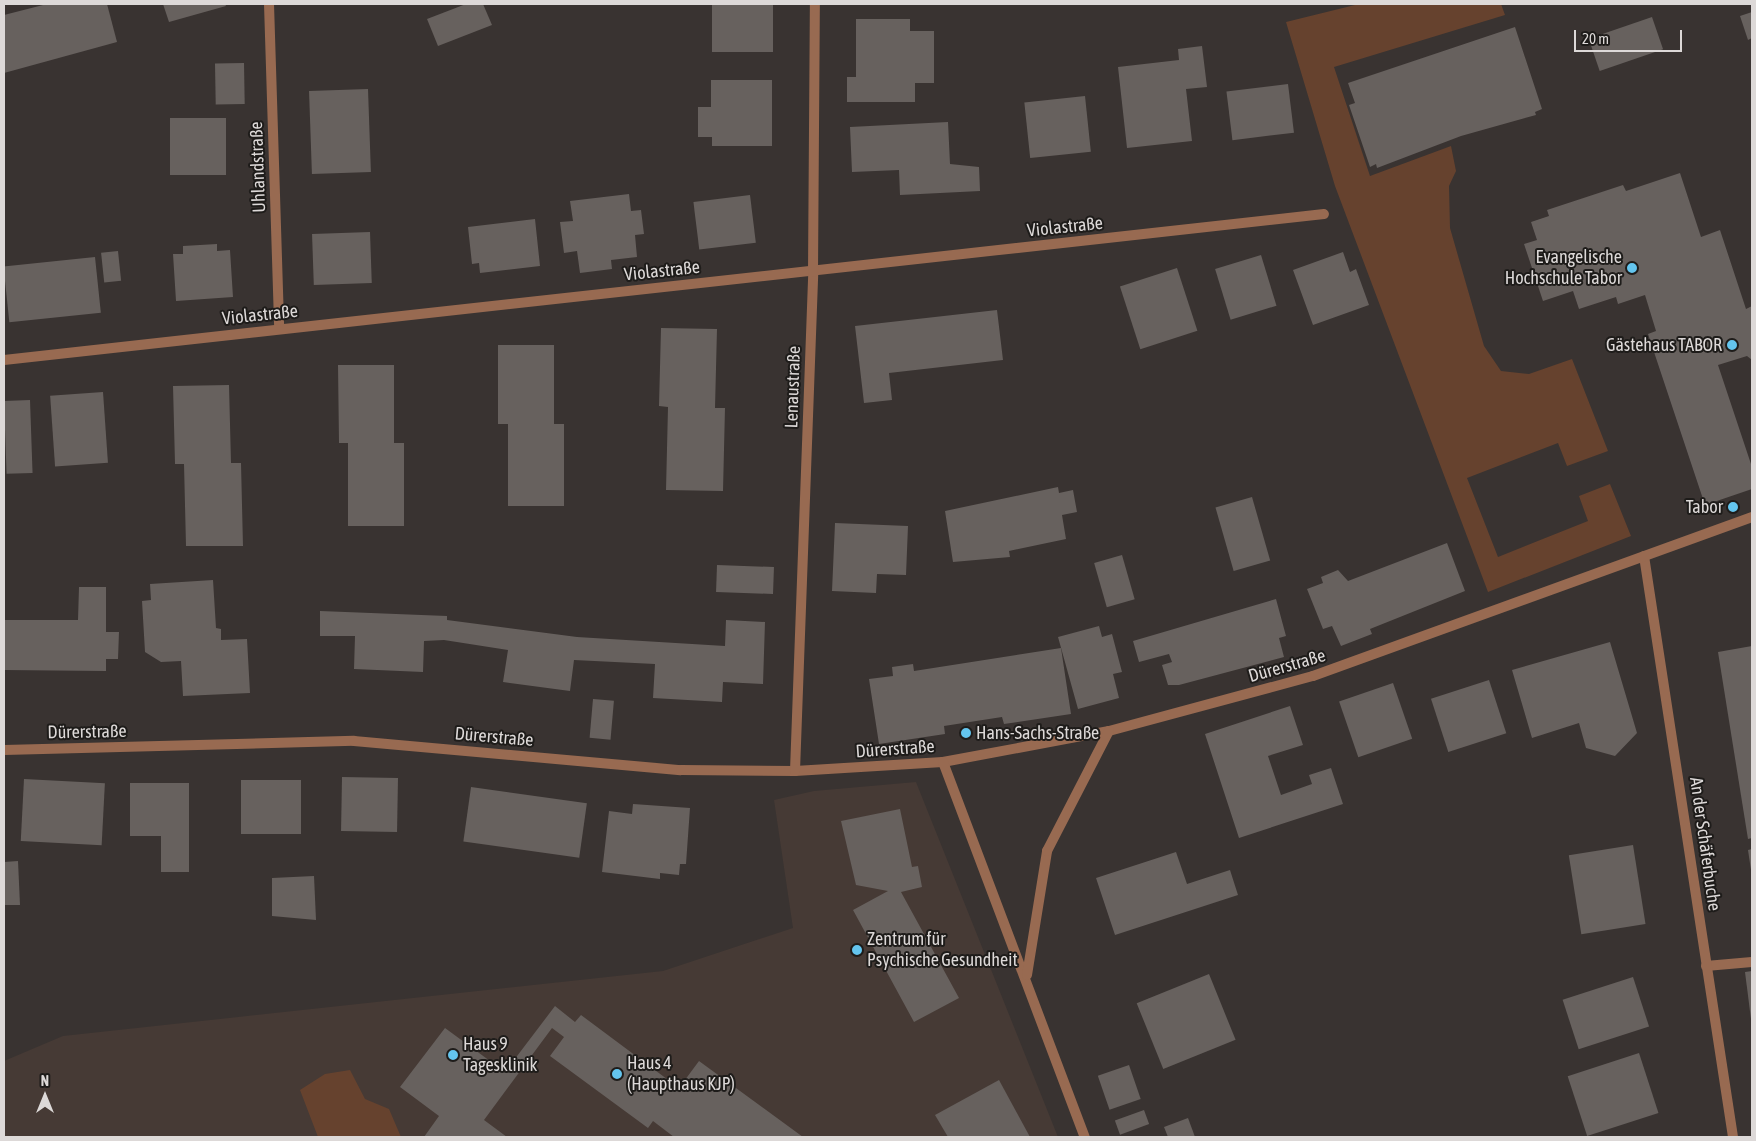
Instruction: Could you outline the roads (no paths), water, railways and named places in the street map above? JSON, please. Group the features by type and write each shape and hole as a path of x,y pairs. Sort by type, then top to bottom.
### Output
{"street":[{"name":"Uhlandstraße","path":"269,4 279,329"},
{"name":"Lenaustraße","path":"795,771 813,272 815,4"},
{"name":"Violastraße","path":"4,360 1324,214"},
{"name":"Dürerstraße","path":"4,750 354,741 681,770 795,771 943,762 1109,731 1313,676 1752,517"},
{"name":"An der Schäferbuche","path":"1644,556 1733,1137"},
{"path":"1027,976 1047,851 1109,731"},
{"path":"943,762 1027,976 1085,1137"},
{"path":"1706,966 1752,962"}],"place":[{"name":"Evangelische Hochschule Tabor","path":"1632,268"},
{"name":"Gästehaus TABOR","path":"1732,345"},
{"name":"Tabor","path":"1733,507"},
{"name":"Hans-Sachs-Straße","path":"966,733"},
{"name":"Zentrum für Psychische Gesundheit","path":"857,950"},
{"name":"Haus 9 Tagesklinik","path":"453,1055"},
{"name":"Haus 4 (Haupthaus KJP)","path":"617,1074"}]}
